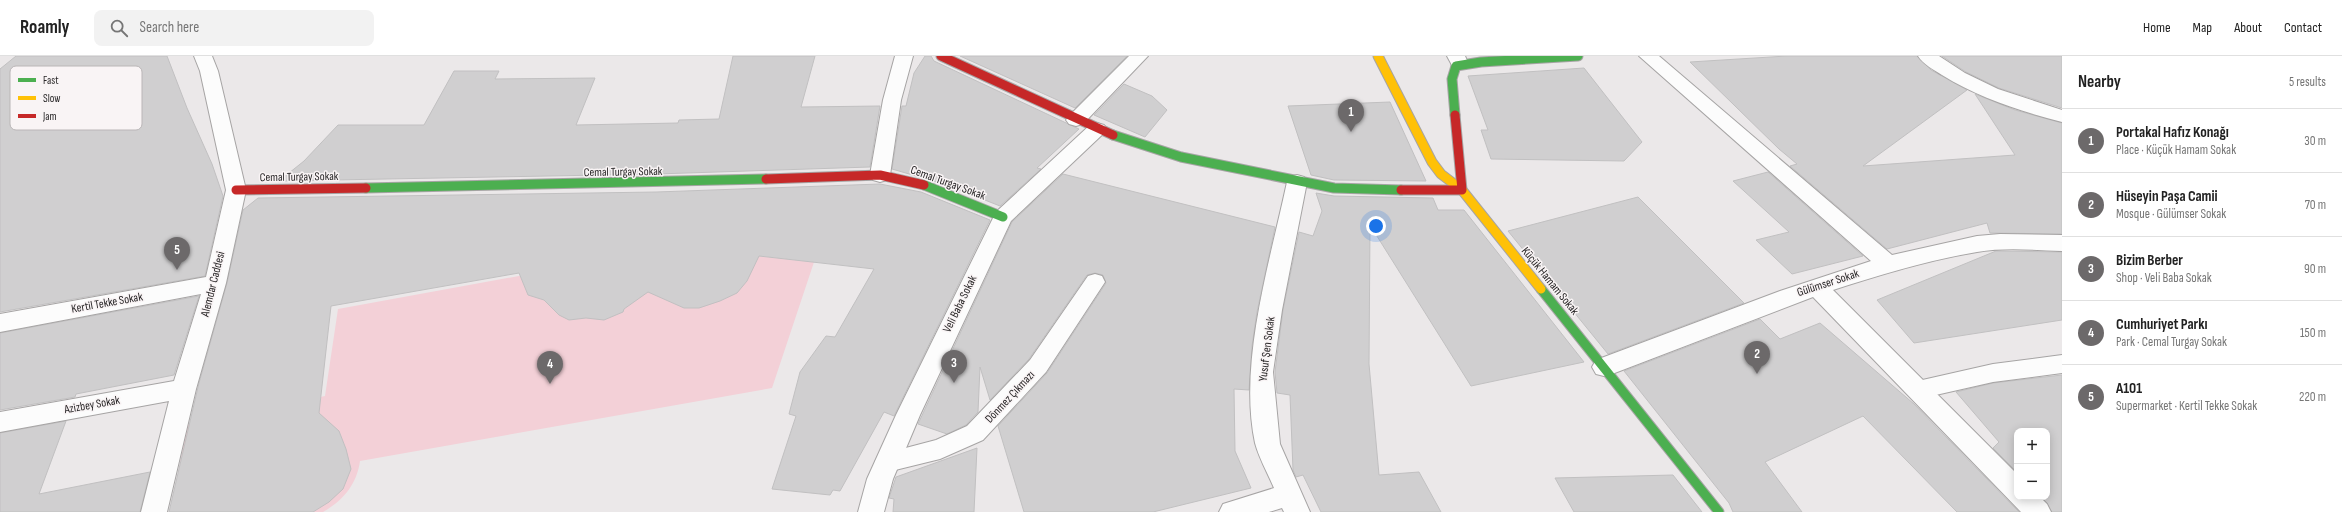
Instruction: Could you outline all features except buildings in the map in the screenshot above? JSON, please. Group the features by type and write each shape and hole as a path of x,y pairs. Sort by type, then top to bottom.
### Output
{"street":[{"name":"Alemdar Caddesi","path":"154,512 184,389 215,283 236,190 209,71 203,56"},
{"path":"880,175 885,149 888,116 904,56"},
{"path":"941,56 1076,120 1122,139 1180,157 1297,182 1334,188 1371,190 1462,190 1452,74 1458,60 1578,56"},
{"path":"1076,120 1139,56"},
{"name":"Küçük Hamam Sokak","path":"1378,56 1391,78 1432,162 1441,174 1462,190 1719,512"},
{"path":"1648,56 1888,264"},
{"path":"1927,56 1949,72 2001,99 2060,117"},
{"name":"Veli Baba Sokak","path":"871,512 887,462 1003,217 1097,129"},
{"name":"Cemal Turgay Sokak","path":"236,190 656,184 880,175 900,178 928,186 1003,217"},
{"name":"Yusuf Şen Sokak","path":"1292,504 1268,444 1263,407 1262,372 1271,310 1297,182"},
{"name":"Gülümser Sokak","path":"1604,367 1816,287 1888,264 1977,244 2000,242 2062,243"},
{"name":"Kertil Tekke Sokak","path":"0,323 215,283"},
{"path":"1816,287 2014,488"},
{"name":"Azizbey Sokak","path":"0,422 184,389"},
{"path":"2026,500 2038,512"},
{"path":"1232,512 1292,504"}],"lane":[{"name":"Dönmez Çıkmazı","path":"887,462 947,446 974,433 988,421 1038,366 1095,282"},
{"path":"1918,390 1993,374 2062,364"}],"shaded area":[{"path":"731,253 814,262 772,388 360,461 356,477 348,491 337,503 323,512 171,512 187,425 325,396 338,309 623,257"}],"traffic: fast":[{"path":"1455,115 1452,79 1456,66 1481,62 1578,56"},
{"path":"1113,135 1181,157 1334,188 1401,190"},
{"path":"366,188 766,179"},
{"path":"924,185 1003,217"},
{"path":"1541,289 1719,512"}],"traffic: slow":[{"path":"1378,56 1432,162 1441,174 1462,190 1541,289"}],"traffic: jam":[{"path":"941,56 1113,135"},
{"path":"1401,190 1462,190 1455,115"},
{"path":"766,179 880,175 924,185"},
{"path":"236,190 366,188"}],"place":[{"name":"Portakal Hafız Konağı","path":"1351,132"},
{"name":"A101","path":"177,270"},
{"name":"Hüseyin Paşa Camii","path":"1757,374"},
{"name":"Bizim Berber","path":"954,383"},
{"name":"Cumhuriyet Parkı","path":"550,384"}]}
